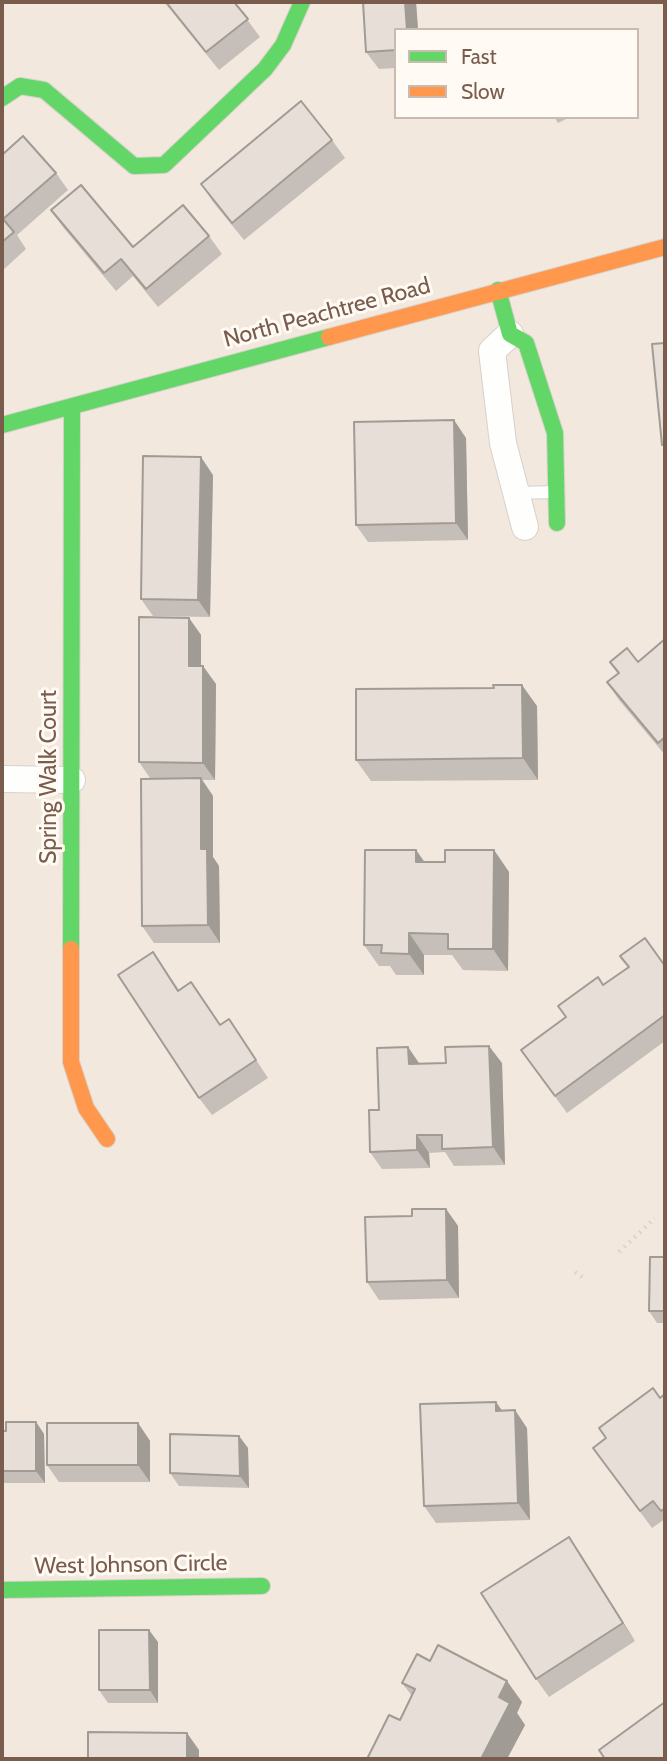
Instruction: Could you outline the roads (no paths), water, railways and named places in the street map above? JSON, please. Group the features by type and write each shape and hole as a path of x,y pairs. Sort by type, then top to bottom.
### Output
{"street":[{"path":"2,98 20,86 44,90 134,166 164,164 265,69 283,45 302,2"},
{"name":"North Peachtree Road","path":"2,425 665,247"},
{"path":"498,290 510,334 526,343 532,369 555,433 557,523"},
{"path":"510,334 492,351 503,443 525,527"},
{"name":"Spring Walk Court","path":"72,405 71,1062 86,1108 107,1139"},
{"path":"2,779 72,780"},
{"name":"West Johnson Circle","path":"2,1590 262,1586"}],"lane":[{"path":"516,493 557,492"}]}
